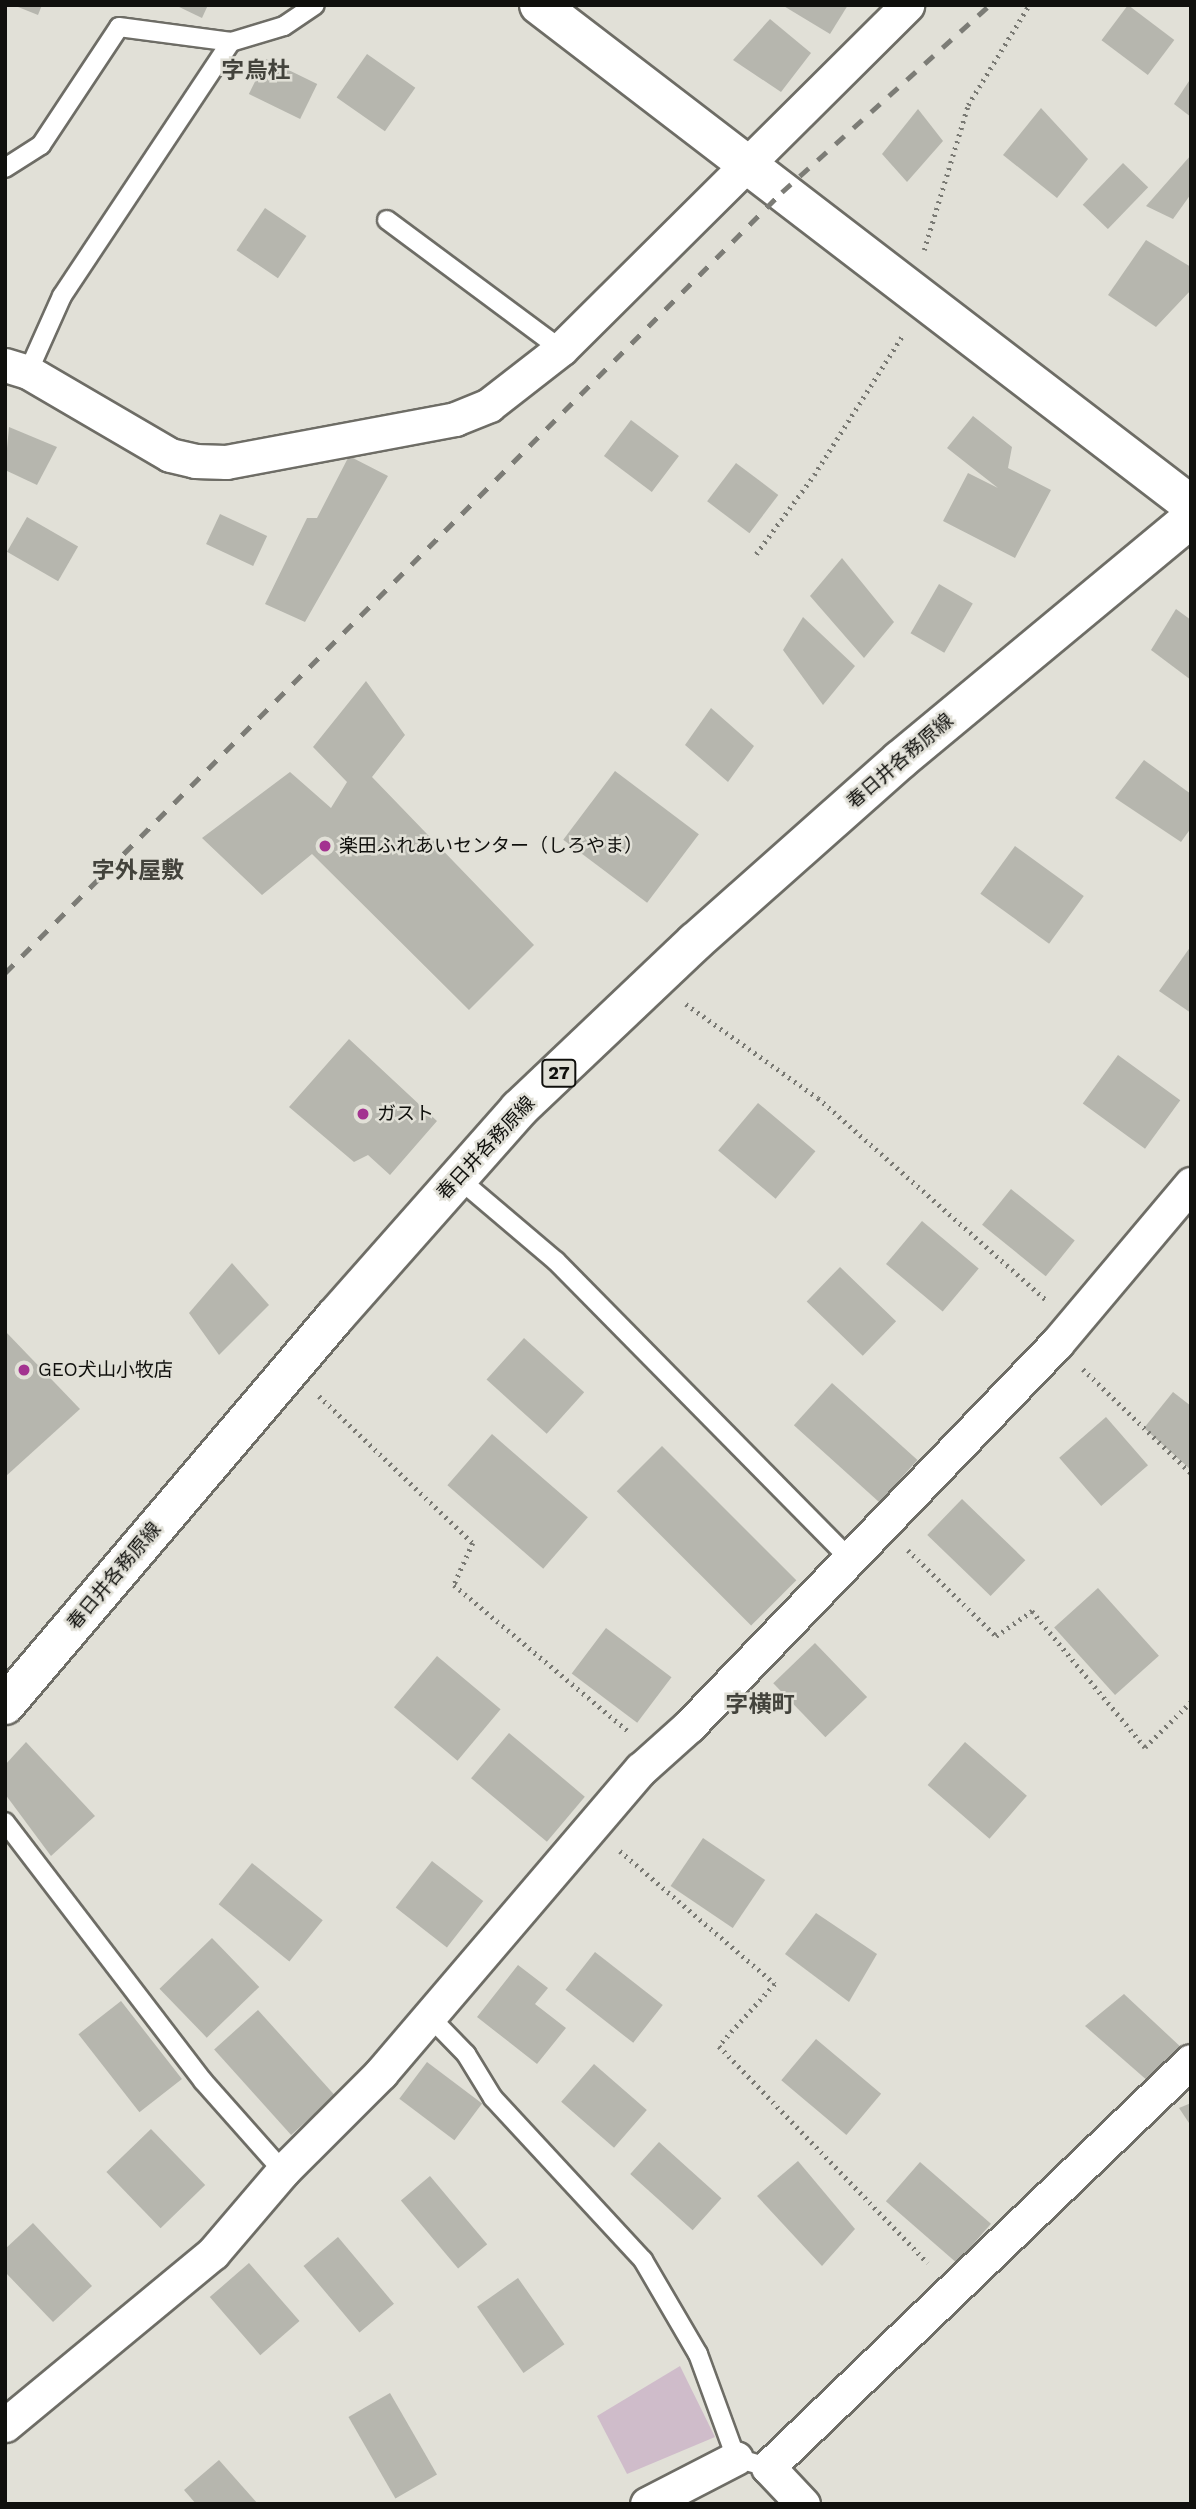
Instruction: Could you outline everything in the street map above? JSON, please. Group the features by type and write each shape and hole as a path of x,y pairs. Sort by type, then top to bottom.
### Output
{"main road":[{"path":"539,5 919,293 1191,505"},
{"name":"春日井各務原線","path":"5,1705 290,1369 519,1109 695,942 900,760 1191,518"}],"street":[{"path":"16,368 170,455 226,462 455,419 489,405 561,349 906,5"},
{"path":"5,2425 213,2253 283,2171 337,2121 430,2017 656,1755 850,1559 1066,1333 1191,1184"},
{"path":"803,2504 768,2467 1191,2061"},
{"path":"647,2504 736,2458"}],"lane":[{"path":"5,168 41,145 119,27 231,42 284,26 314,5"},
{"path":"16,368 231,42"},
{"path":"387,220 561,349"},
{"path":"458,1178 556,1261 850,1559"},
{"path":"5,1822 203,2081 283,2171"},
{"path":"430,2017 466,2054 493,2098 643,2260 698,2354 736,2458 768,2467"}],"path":[{"path":"756,554 814,475 919,293 968,105 1029,5"},
{"path":"685,1003 818,1098 1066,1333 1191,1473"},
{"path":"290,1369 473,1543 453,1585 656,1755"},
{"path":"882,1525 996,1636 1032,1611 1145,1747 1191,1702"},
{"path":"593,1827 775,1984 719,2046 954,2290"}],"shaded area":[{"path":"680,2366 715,2437 627,2474 597,2416"}],"building":[{"path":"13,5 42,5 38,15"},
{"path":"175,5 208,5 202,18"},
{"path":"782,5 848,5 830,34"},
{"path":"1128,5 1174,40 1148,75 1102,40"},
{"path":"770,19 811,53 781,92 733,60"},
{"path":"367,54 415,88 385,131 337,97"},
{"path":"266,59 317,84 300,119 249,94"},
{"path":"1191,78 1191,117 1174,104"},
{"path":"1041,108 1088,159 1057,198 1003,155"},
{"path":"918,109 943,141 907,182 882,154"},
{"path":"1191,155 1191,194 1173,219 1146,206"},
{"path":"1123,163 1148,187 1108,229 1083,205"},
{"path":"265,208 306,236 278,278 236,250"},
{"path":"1146,240 1191,267 1191,290 1156,327 1108,295"},
{"path":"973,416 1012,447 1008,468 1051,490 1015,558 943,521 968,473 998,488 947,448"},
{"path":"631,420 679,456 652,492 604,456"},
{"path":"9,427 57,447 37,485 5,470"},
{"path":"349,456 388,476 305,622 265,604 307,518 317,518"},
{"path":"736,463 778,495 749,533 707,501"},
{"path":"220,514 267,536 253,566 206,544"},
{"path":"27,517 78,546 58,581 7,552"},
{"path":"842,558 894,622 864,658 810,596"},
{"path":"939,584 973,604 944,653 910,633"},
{"path":"1176,609 1191,620 1191,680 1151,650"},
{"path":"803,617 855,666 823,705 783,650"},
{"name":"楽田ふれあいセンター（しろやま）","path":"366,681 405,735 372,777 534,945 469,1010 312,854 262,895 202,838 290,772 331,808 347,782 313,747"},
{"path":"711,708 754,746 728,782 685,745"},
{"path":"1144,760 1191,794 1191,828 1181,842 1115,798"},
{"path":"615,771 699,834 647,903 563,840"},
{"path":"1015,846 1084,896 1049,944 980,894"},
{"path":"1191,946 1191,1013 1159,991"},
{"name":"ガスト","path":"349,1039 437,1121 390,1175 368,1155 354,1162 289,1107"},
{"path":"1118,1055 1180,1100 1145,1149 1083,1104"},
{"path":"758,1103 815,1151 776,1199 718,1150"},
{"path":"1011,1189 1075,1241 1046,1276 982,1225"},
{"path":"922,1221 979,1269 943,1311 886,1264"},
{"path":"232,1263 269,1305 219,1355 189,1313"},
{"path":"840,1267 896,1321 863,1356 807,1302"},
{"name":"GEO犬山小牧店","path":"5,1331 80,1409 5,1477"},
{"path":"524,1338 584,1392 547,1434 487,1380"},
{"path":"832,1383 917,1460 879,1502 794,1425"},
{"path":"1173,1392 1191,1406 1191,1470 1144,1428"},
{"path":"1106,1417 1148,1465 1101,1506 1059,1458"},
{"path":"492,1434 588,1517 543,1569 447,1485"},
{"path":"662,1446 796,1580 751,1626 617,1491"},
{"path":"962,1499 1025,1560 991,1596 927,1535"},
{"path":"1098,1588 1159,1656 1115,1695 1054,1627"},
{"path":"606,1628 671,1677 637,1723 572,1674"},
{"path":"815,1643 867,1697 825,1737 773,1683"},
{"path":"437,1656 501,1709 458,1761 394,1707"},
{"path":"509,1733 585,1797 547,1842 471,1778"},
{"path":"26,1742 95,1816 51,1856 5,1794 5,1765"},
{"path":"965,1742 1027,1796 989,1839 928,1785"},
{"path":"703,1838 765,1880 733,1928 671,1886"},
{"path":"432,1861 483,1901 447,1948 396,1907"},
{"path":"252,1863 323,1920 289,1961 219,1904"},
{"path":"816,1913 877,1954 849,2002 785,1954"},
{"path":"212,1938 259,1987 207,2038 159,1989"},
{"path":"595,1952 663,2005 633,2043 565,1990"},
{"path":"518,1965 548,1988 535,2004 566,2028 537,2064 477,2017"},
{"path":"1124,1994 1184,2050 1149,2082 1085,2026"},
{"path":"121,2001 182,2079 139,2112 78,2034"},
{"path":"258,2010 335,2095 291,2135 214,2049"},
{"path":"816,2039 881,2094 846,2135 781,2080"},
{"path":"427,2062 482,2104 454,2140 399,2099"},
{"path":"594,2064 647,2110 614,2148 561,2102"},
{"path":"1191,2103 1191,2126 1179,2108"},
{"path":"151,2129 205,2185 161,2228 106,2172"},
{"path":"659,2142 721,2198 693,2230 630,2174"},
{"path":"798,2161 855,2229 822,2266 757,2196"},
{"path":"920,2162 991,2224 957,2263 886,2201"},
{"path":"430,2176 487,2244 458,2269 401,2200"},
{"path":"33,2223 92,2286 53,2322 5,2272 5,2249"},
{"path":"338,2237 394,2304 359,2333 304,2266"},
{"path":"249,2263 300,2321 260,2355 210,2297"},
{"path":"518,2278 564,2344 524,2373 477,2307"},
{"path":"390,2393 437,2474 395,2498 348,2417"},
{"path":"219,2460 258,2504 196,2504 184,2490"}],"railway":[{"path":"5,973 782,192 990,5"}],"place":[{"name":"楽田ふれあいセンター（しろやま）","path":"325,846"},
{"name":"ガスト","path":"363,1114"},
{"name":"GEO犬山小牧店","path":"24,1370"}],"district":[{"name":"字烏杜","path":"256,71"},
{"name":"字外屋敷","path":"138,871"},
{"name":"字横町","path":"760,1705"}]}
